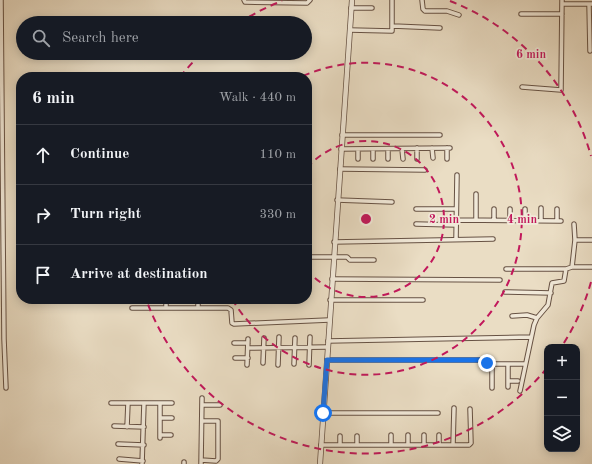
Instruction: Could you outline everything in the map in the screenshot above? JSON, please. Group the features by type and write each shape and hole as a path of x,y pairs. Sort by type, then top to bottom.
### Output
{"street":[{"path":"1,0 6,388"},
{"path":"244,0 245,2 307,3 310,0"},
{"path":"320,464 334,242 352,0"},
{"path":"350,30 392,31 392,0"},
{"path":"422,0 423,9 425,11 447,11 459,15"},
{"path":"522,87 561,90 562,2 591,4 590,51"},
{"path":"351,8 372,8"},
{"path":"521,14 562,14"},
{"path":"393,26 440,28"},
{"path":"342,135 440,135"},
{"path":"417,148 417,159"},
{"path":"432,148 432,158"},
{"path":"341,149 449,148 447,159"},
{"path":"358,149 358,159"},
{"path":"373,149 373,159"},
{"path":"388,149 388,159"},
{"path":"402,149 403,159"},
{"path":"340,169 425,170"},
{"path":"456,239 457,175"},
{"path":"476,194 476,220"},
{"path":"337,200 392,202"},
{"path":"541,208 541,221"},
{"path":"416,209 456,209"},
{"path":"494,209 494,220"},
{"path":"510,209 510,220"},
{"path":"526,209 526,221"},
{"path":"416,224 476,220 559,221 557,209"},
{"path":"572,267 575,240 574,224"},
{"path":"334,242 493,239"},
{"path":"575,240 592,240"},
{"path":"312,257 347,257 350,260 374,260"},
{"path":"506,270 592,267"},
{"path":"520,391 534,325 537,318 548,305 552,283 564,281 566,269"},
{"path":"332,279 500,280"},
{"path":"505,292 551,293"},
{"path":"330,300 423,300"},
{"path":"132,308 230,308 232,323 234,324 329,320"},
{"path":"512,316 527,315 537,318"},
{"path":"278,365 279,337"},
{"path":"309,365 310,337"},
{"path":"328,341 531,337"},
{"path":"247,365 248,338"},
{"path":"263,364 264,338"},
{"path":"294,364 295,338"},
{"path":"234,343 263,348 327,347"},
{"path":"235,358 248,358"},
{"path":"327,360 481,360 492,364 525,364"},
{"path":"492,364 492,388"},
{"path":"508,364 508,387"},
{"path":"508,381 518,381"},
{"path":"202,398 201,462 216,461 218,459 218,422 202,421"},
{"path":"111,403 172,403"},
{"path":"127,427 128,403"},
{"path":"120,460 143,462 144,403"},
{"path":"160,403 160,437 171,435"},
{"path":"202,405 220,405"},
{"path":"453,445 454,408"},
{"path":"321,445 471,444 470,409"},
{"path":"323,413 438,413"},
{"path":"160,418 172,418"},
{"path":"114,426 144,427"},
{"path":"390,435 390,445"},
{"path":"408,435 408,445"},
{"path":"424,435 424,445"},
{"path":"439,445 440,435"},
{"path":"340,436 340,445"},
{"path":"357,436 357,445"},
{"path":"118,444 144,444"}],"route":[{"path":"323,413 327,360 481,360 487,363"}]}
